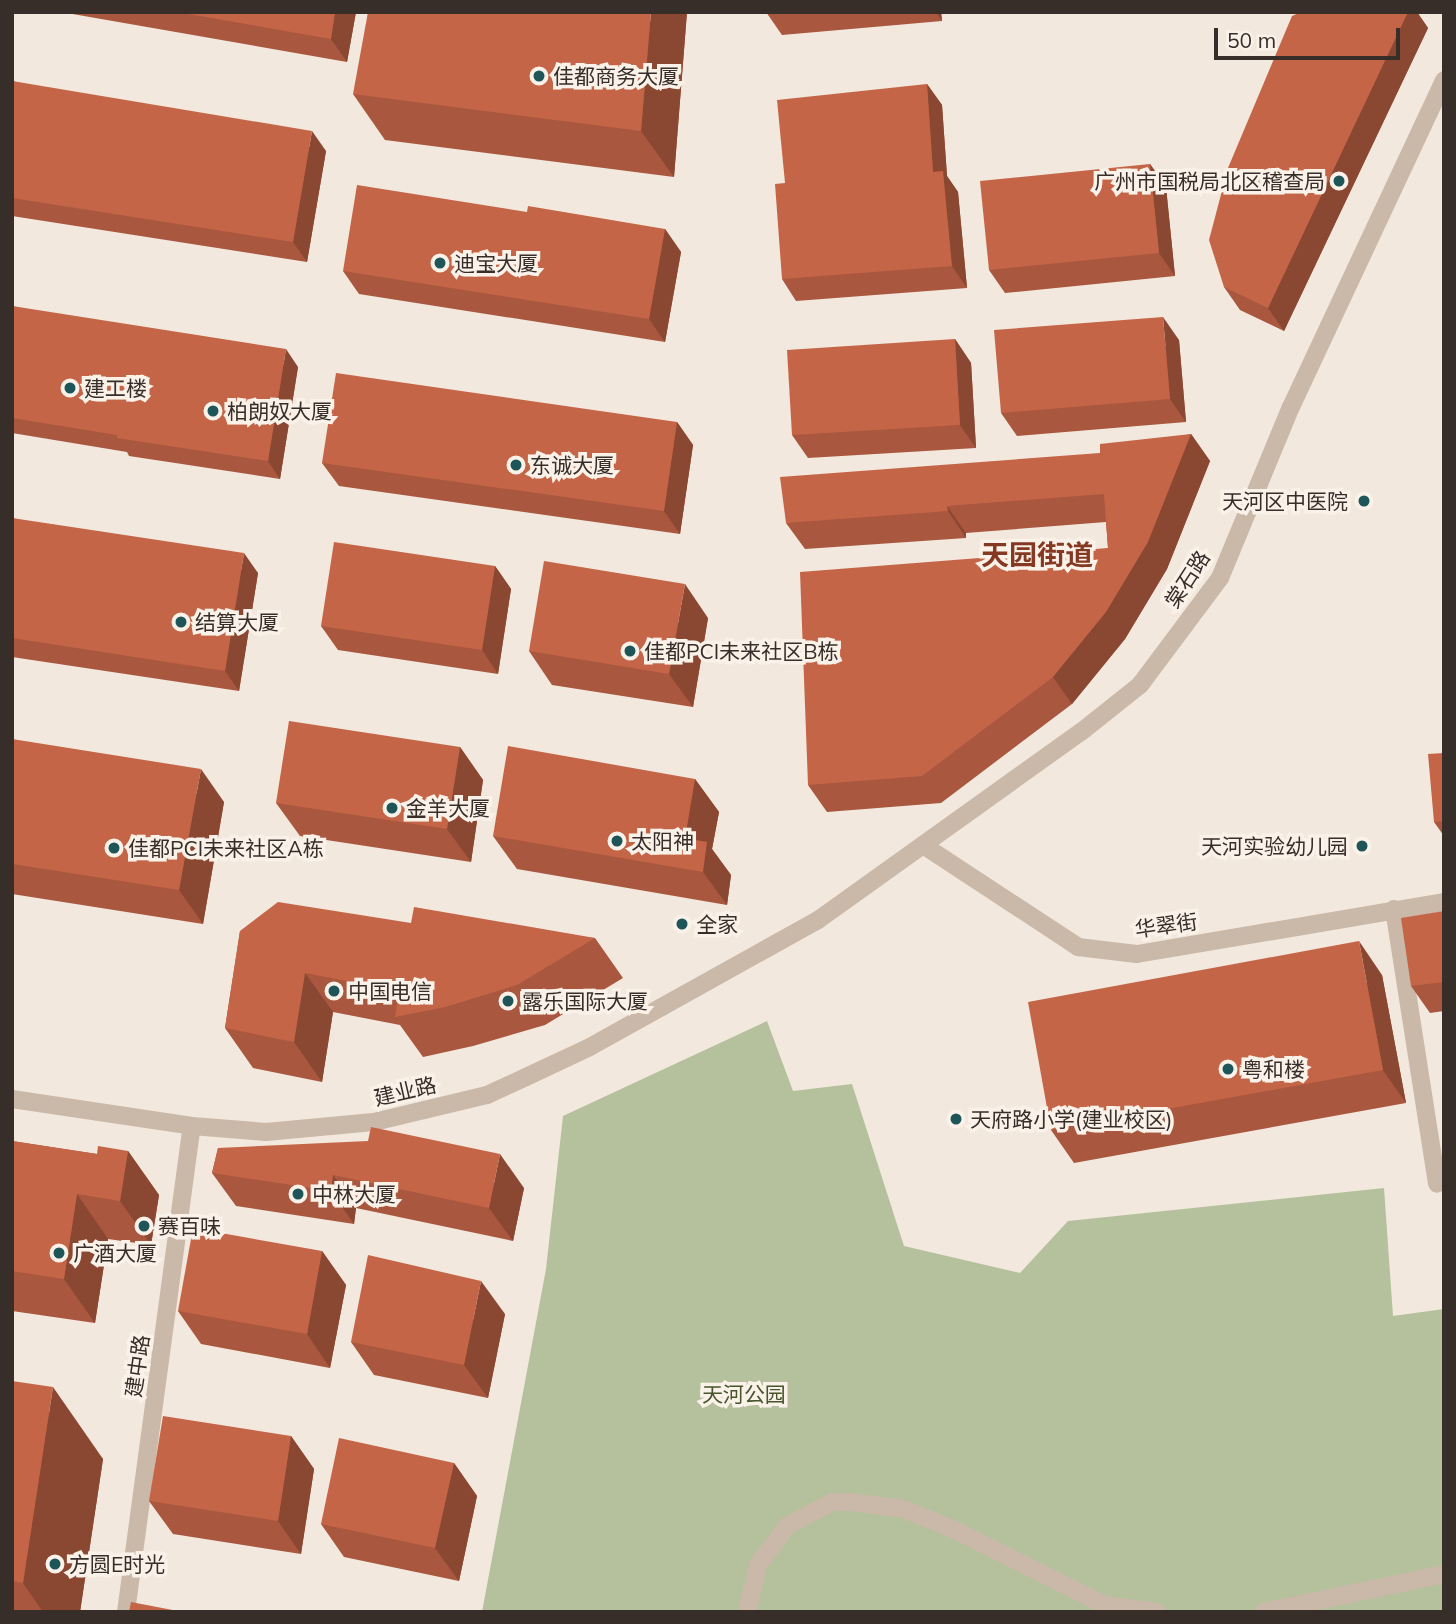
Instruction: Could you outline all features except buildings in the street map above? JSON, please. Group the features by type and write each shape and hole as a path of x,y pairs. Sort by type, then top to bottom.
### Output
{"street":[{"name":"棠石路","path":"773,945 818,920 1081,732 1140,685 1220,578 1291,407 1444,80"},
{"name":"华翠街","path":"923,845 1078,947 1137,954 1444,902"},
{"path":"1394,909 1437,1184"},
{"name":"建业路","path":"12,1099 192,1126 266,1132 374,1122 487,1095 588,1048 773,945"},
{"name":"建中路","path":"126,1612 192,1126"},
{"path":"747,1612 758,1564 788,1525 833,1502 851,1502 904,1509 955,1530 1105,1605 1157,1612"},
{"path":"1264,1612 1444,1574"}],"green space":[{"name":"天河公园","path":"767,1021 793,1091 852,1084 904,1246 1020,1273 1068,1221 1384,1188 1393,1316 1444,1309 1444,1612 482,1612 546,1269 563,1116"}],"place":[{"name":"佳都商务大厦","path":"539,76"},
{"name":"广州市国税局北区稽查局","path":"1339,181"},
{"name":"迪宝大厦","path":"440,263"},
{"name":"建工楼","path":"70,388"},
{"name":"柏朗奴大厦","path":"213,411"},
{"name":"东诚大厦","path":"516,465"},
{"name":"天河区中医院","path":"1364,501"},
{"name":"结算大厦","path":"181,622"},
{"name":"佳都PCI未来社区B栋","path":"630,651"},
{"name":"金羊大厦","path":"392,808"},
{"name":"太阳神","path":"617,841"},
{"name":"天河实验幼儿园","path":"1362,846"},
{"name":"佳都PCI未来社区A栋","path":"114,848"},
{"name":"全家","path":"682,924"},
{"name":"中国电信","path":"334,991"},
{"name":"露乐国际大厦","path":"508,1001"},
{"name":"粤和楼","path":"1228,1069"},
{"name":"天府路小学(建业校区)","path":"956,1119"},
{"name":"中林大厦","path":"298,1194"},
{"name":"赛百味","path":"144,1226"},
{"name":"广酒大厦","path":"59,1253"},
{"name":"方圆E时光","path":"55,1564"}],"district":[{"name":"天园街道","path":"1037,555"}]}
